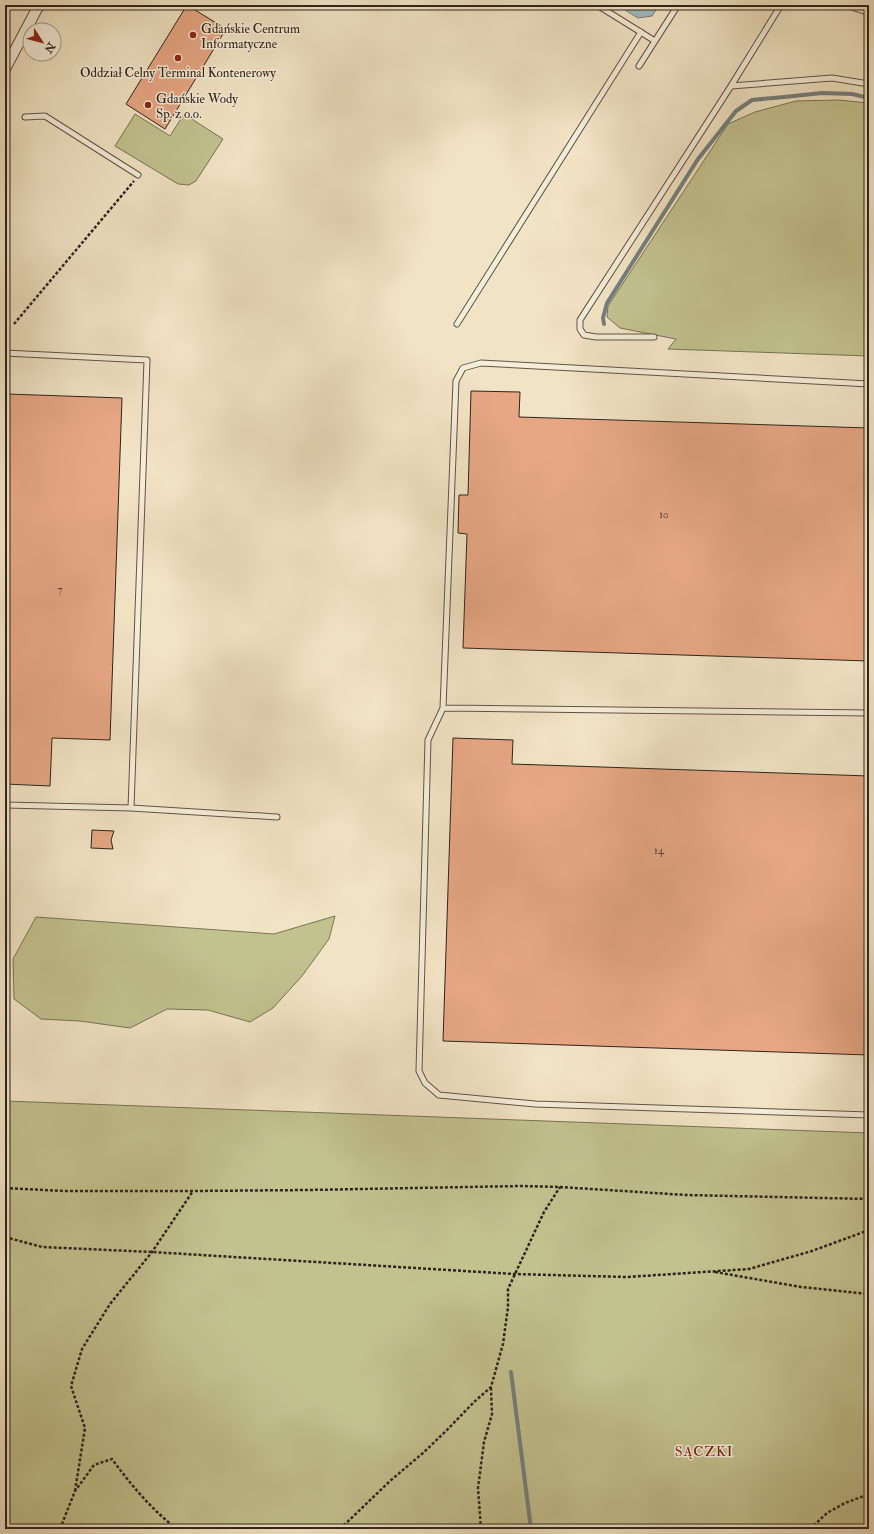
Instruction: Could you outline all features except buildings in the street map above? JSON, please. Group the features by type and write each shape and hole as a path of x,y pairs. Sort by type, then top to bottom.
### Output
{"street":[{"path":"5,69 39,5"},
{"path":"854,5 869,10"}],"lane":[{"path":"597,5 655,41"},
{"path":"639,66 678,5"},
{"path":"654,337 596,337 584,335 580,329 580,320 731,86 781,5"},
{"path":"457,324 641,32"},
{"path":"731,86 832,78 869,84"},
{"path":"25,117 45,116 138,175"},
{"path":"5,353 147,360 131,808"},
{"path":"869,384 481,363 463,368 456,381 444,708 428,740 419,1071 425,1083 439,1095 535,1104 869,1115"},
{"path":"444,708 869,713"},
{"path":"5,804 131,808 277,817"}],"path":[{"path":"14,324 138,175"},
{"path":"5,1188 62,1191 193,1191 520,1186 686,1195 869,1199"},
{"path":"481,1529 478,1488 484,1442 492,1414 491,1387 503,1344 508,1307 508,1289 544,1212 560,1187"},
{"path":"60,1529 75,1491 85,1428 71,1386 82,1349 110,1304 152,1252 193,1191"},
{"path":"5,1237 42,1247 152,1252 514,1274 627,1277 749,1269 812,1251 869,1230"},
{"path":"710,1271 801,1287 869,1294"},
{"path":"340,1529 390,1481 423,1453 491,1387"},
{"path":"75,1491 94,1465 112,1459 128,1481 153,1508 177,1529"},
{"path":"810,1529 827,1512 869,1494"}],"green space":[{"path":"838,100 869,103 869,356 668,349 676,339 620,328 607,317 608,306 728,124 755,112 796,101"},
{"path":"135,114 170,136 184,114 223,139 196,181 189,185 178,184 115,146"},
{"path":"335,916 329,939 302,976 273,1008 250,1022 208,1010 167,1009 130,1028 80,1021 41,1019 14,999 13,959 36,917 274,934"},
{"path":"5,1101 869,1133 869,1529 5,1529"}],"water":[{"path":"617,5 659,5 652,16 638,18"}],"waterway":[{"path":"604,324 603,318 607,303 698,159 736,111 752,100 822,93 852,94 869,98"},
{"path":"511,1372 531,1529"}],"place":[{"name":"Gdańskie Centrum Informatyczne","path":"193,35"},
{"name":"Oddział Celny Terminal Kontenerowy","path":"178,58"},
{"name":"Gdańskie Wody Sp. z o.o.","path":"148,105"}],"district":[{"name":"SĄCZKI","path":"704,1451"}]}
